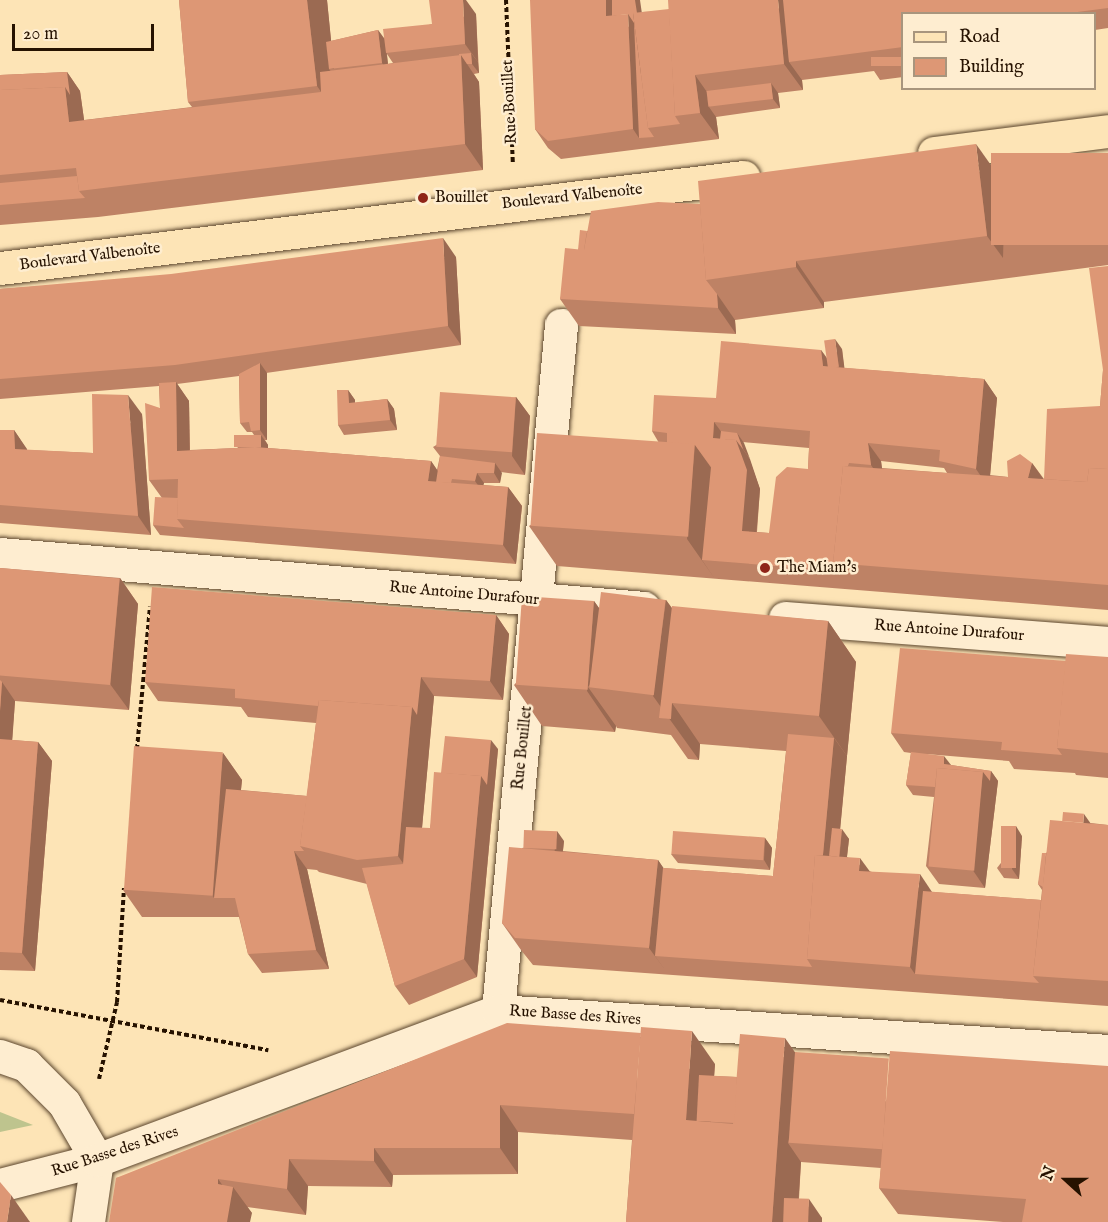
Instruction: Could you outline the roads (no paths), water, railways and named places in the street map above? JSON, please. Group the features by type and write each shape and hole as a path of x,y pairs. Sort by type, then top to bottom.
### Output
{"main road":[{"path":"907,156 1108,131"},
{"name":"Boulevard Valbenoîte","path":"0,268 776,172"}],"street":[{"name":"Rue Bouillet","path":"498,1011 538,601 561,325"},
{"name":"Rue Antoine Durafour","path":"0,554 154,565 538,601 674,610"},
{"name":"Rue Antoine Durafour","path":"756,616 1108,643"},
{"name":"Rue Basse des Rives","path":"0,1185 97,1160 498,1011 1108,1051"},
{"path":"0,1056 26,1065 64,1103 97,1160 88,1222"}],"place":[{"name":"Bouillet","path":"423,198"},
{"name":"The Miam's","path":"765,568"}]}
